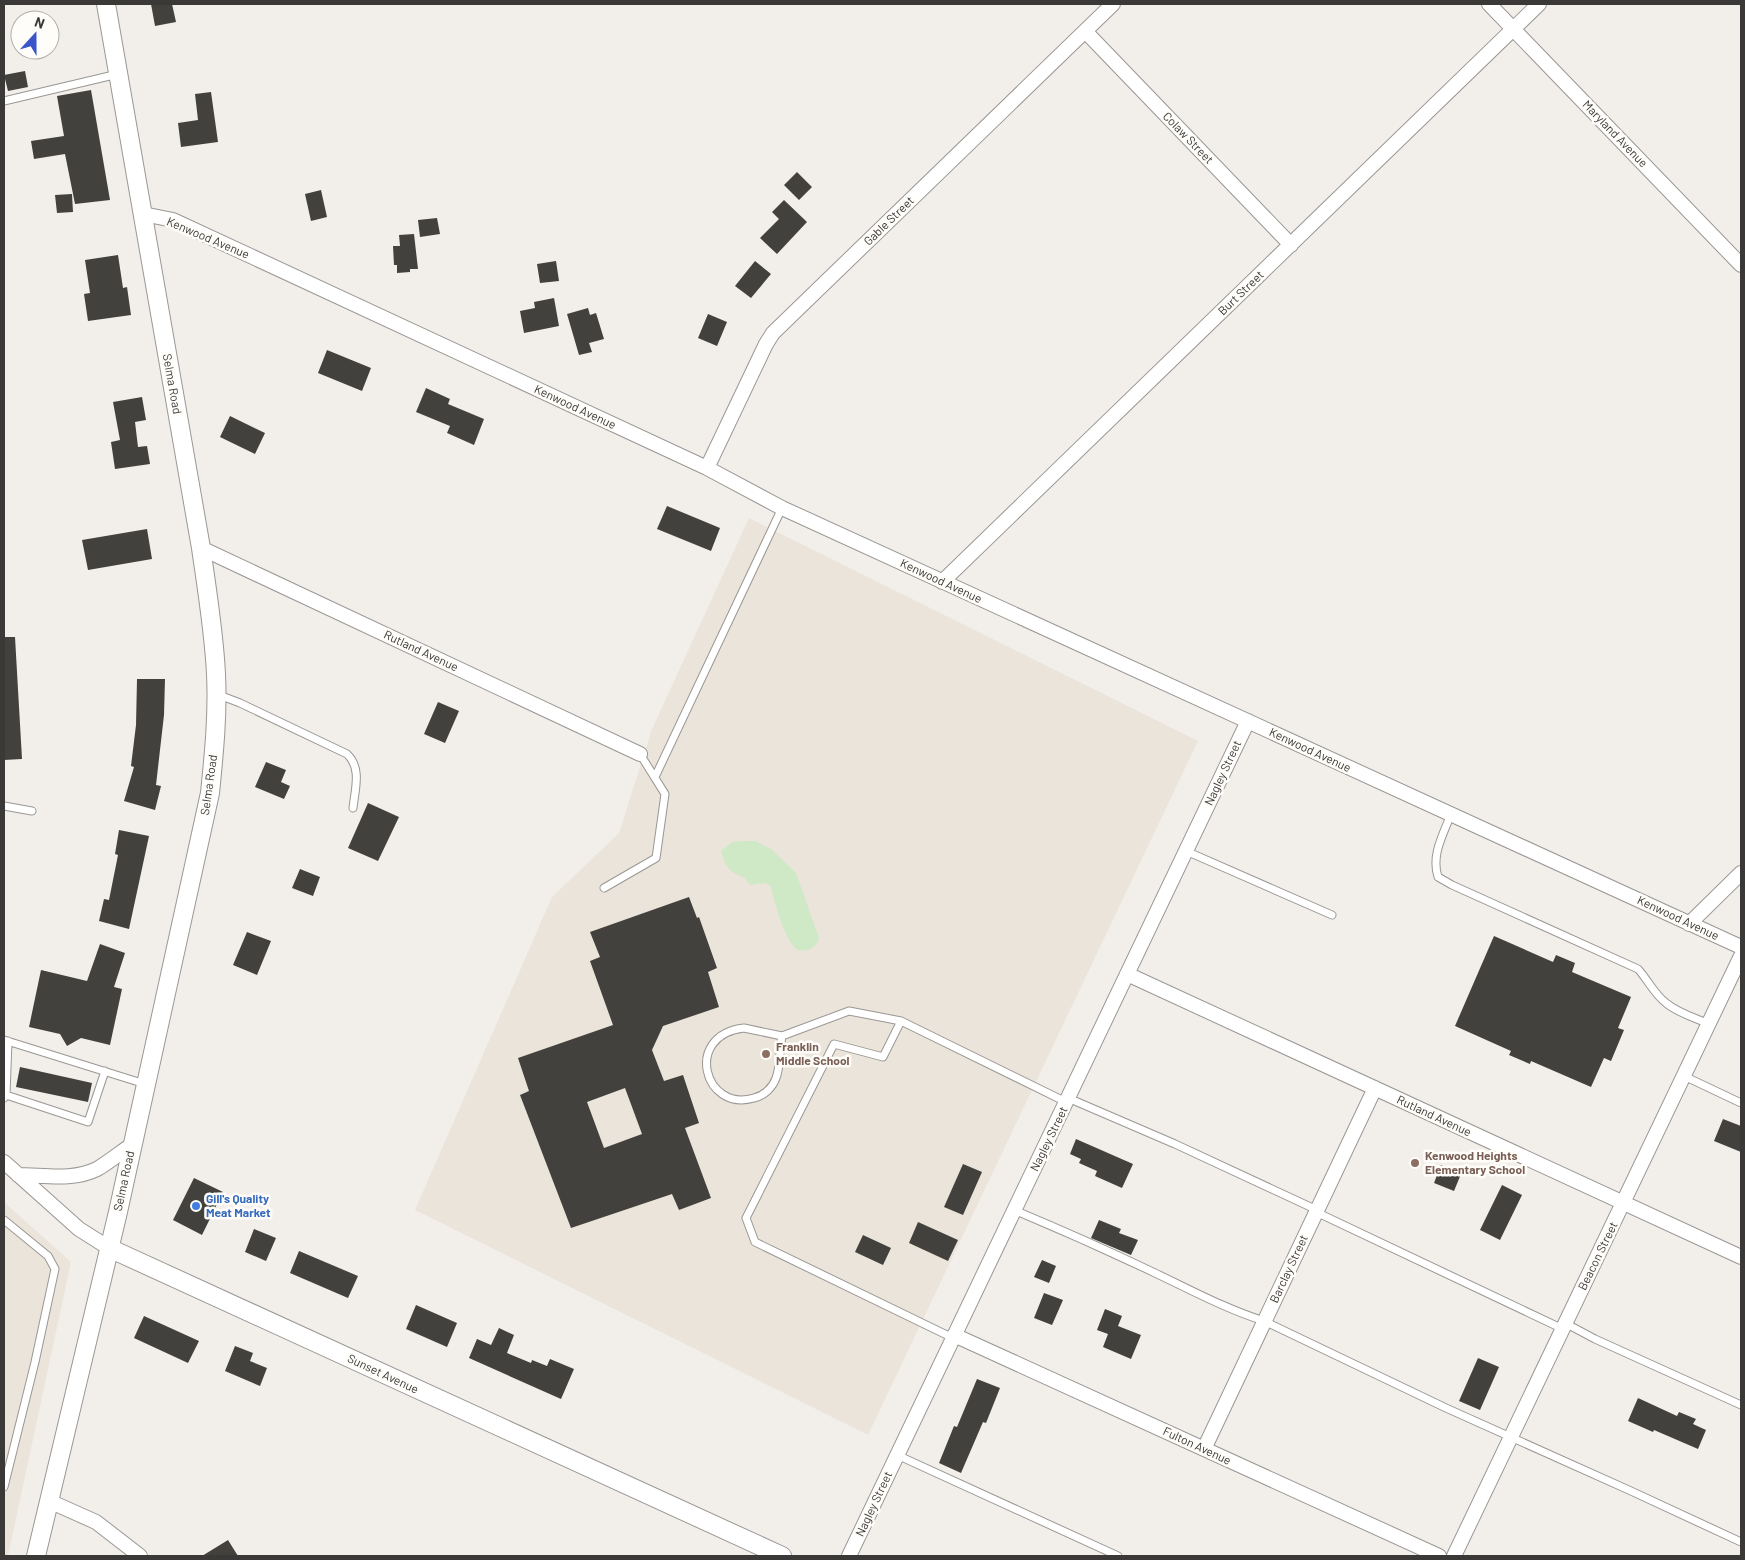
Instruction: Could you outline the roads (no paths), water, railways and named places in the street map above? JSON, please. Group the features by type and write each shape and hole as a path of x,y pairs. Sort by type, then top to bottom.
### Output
{"street":[{"name":"Selma Road","path":"36,1556 133,1144 210,793 216,734 212,624 201,548 106,4"},
{"name":"Gable Street","path":"707,468 773,333 1113,4"},
{"name":"Maryland Avenue","path":"1489,4 1741,265"},
{"name":"Burt Street","path":"942,582 1539,4"},
{"name":"Colaw Street","path":"1085,31 1291,245"},
{"name":"Kenwood Avenue","path":"143,214 173,220 707,468 782,508 1741,947"},
{"name":"Rutland Avenue","path":"201,548 640,754"},
{"name":"Nagley Street","path":"849,1556 1248,721"},
{"path":"1689,924 1741,873"},
{"name":"Beacon Street","path":"1454,1556 1741,956"},
{"name":"Rutland Avenue","path":"1127,974 1741,1257"},
{"name":"Barclay Street","path":"1204,1449 1375,1088"},
{"path":"18,1174 78,1176 96,1169 133,1144"},
{"name":"Sunset Avenue","path":"4,1162 79,1229 109,1248 782,1556"},
{"name":"Fulton Avenue","path":"954,1337 1439,1556"},
{"path":"49,1501 96,1522 140,1556"}],"lane":[{"path":"4,101 118,74"},
{"path":"655,778 782,508"},
{"path":"216,694 240,703 347,754 355,761 357,772 353,808"},
{"path":"604,888 656,858 666,794 640,754"},
{"path":"4,806 32,811"},
{"path":"1451,814 1435,857 1438,877 1638,970 1653,990 1666,1003 1709,1024"},
{"path":"1186,851 1332,915"},
{"path":"782,1036 779,1068 776,1080 769,1090 759,1097 747,1100 734,1100 723,1095 714,1086 708,1076 706,1063 711,1047 722,1034 732,1029 744,1028 782,1036 849,1011 901,1020 1067,1100 1175,1144 1564,1326 1741,1405"},
{"path":"901,1020 883,1057 834,1044 746,1218 755,1242 787,1259 954,1337"},
{"path":"105,1071 88,1122 5,1097 6,1040 105,1071 146,1084"},
{"path":"1684,1076 1741,1103"},
{"path":"1014,1210 1098,1246 1245,1315 1264,1321 1511,1438 1741,1542"},
{"path":"4,1220 48,1256 55,1269 35,1362 4,1487"},
{"path":"897,1455 1118,1556"}],"place":[{"name":"Franklin Middle School","path":"766,1054"},
{"name":"Kenwood Heights Elementary School","path":"1415,1163"},
{"name":"Gill's Quality Meat Market","path":"196,1206"}]}
